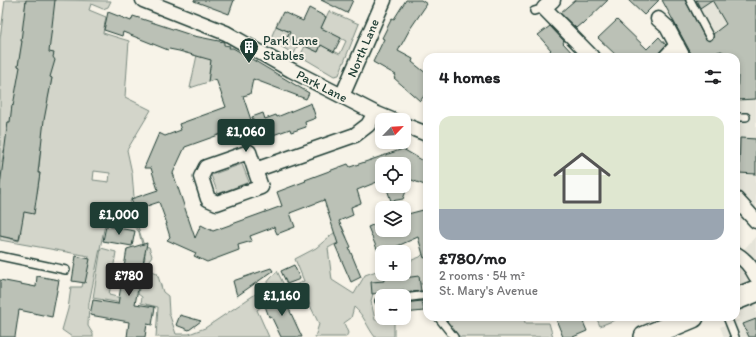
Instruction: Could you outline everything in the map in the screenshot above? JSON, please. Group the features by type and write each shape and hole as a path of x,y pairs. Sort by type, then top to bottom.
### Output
{"main road":[{"path":"740,297 756,291"},
{"path":"645,337 683,321"}],"street":[{"name":"Park Lane","path":"143,0 226,33 290,70 375,113"},
{"name":"North Lane","path":"342,96 384,0"},
{"path":"544,6 588,53"},
{"path":"658,19 666,27 680,51"},
{"path":"255,170 355,135 368,125 375,113"},
{"path":"411,128 423,132"},
{"path":"740,203 756,221"},
{"path":"740,257 746,261 756,276"}],"lane":[{"path":"690,0 709,36"},
{"path":"740,117 746,117"},
{"path":"0,256 66,270"},
{"path":"411,297 423,296"},
{"path":"441,321 454,337"},
{"path":"729,321 736,337"}],"shaded area":[{"path":"5,0 26,0 25,10 41,12 55,0 111,1 108,7 103,9 91,4 89,10 106,17 103,33 129,41 125,97 151,110 127,150 132,173 134,197 130,201 144,246 149,247 152,256 149,260 152,271 157,273 163,292 168,296 169,313 176,334 189,334 205,328 260,291 277,271 284,285 279,293 304,281 295,259 316,248 342,226 347,238 328,248 332,280 354,294 365,275 375,271 375,281 411,281 411,260 420,257 423,254 423,284 405,282 403,289 386,289 384,287 375,287 371,301 375,325 394,325 394,337 375,337 354,307 351,318 344,323 348,333 346,337 315,337 319,324 303,291 297,305 285,307 278,294 257,310 269,337 156,337 158,307 141,303 142,297 138,294 145,257 139,232 135,227 110,221 105,224 89,303 88,326 93,334 93,337 72,337 62,330 68,309 71,287 82,287 89,256 0,240 0,236 19,241 21,231 0,208 37,193 40,173 3,167 0,195 0,39","holes":["22,45 43,72 18,66","20,72 52,78 48,97","8,122 43,127 32,146 41,147 39,167 2,162 4,150 6,151","94,171 110,173 109,182 93,180"]},
{"path":"692,0 756,0 756,213 740,196 740,53 721,53"},
{"path":"329,11 359,24 339,75 334,76 300,56 305,46 318,52 321,45 340,54 346,41 321,28"},
{"path":"276,26 290,32 287,38 299,43 294,54 270,40"},
{"path":"197,55 212,58 208,82 190,88"},
{"path":"242,164 249,182 218,194 211,175"},
{"path":"756,236 756,337 724,337 720,327 734,321 740,321 740,254"},
{"path":"101,248 116,252 109,295 121,298 121,303 93,298"},
{"path":"444,321 525,321 525,323 549,323 553,337 461,337 453,333"},
{"path":"598,321 612,321 600,326"}],"building":[{"path":"26,0 55,0 49,52 54,53 53,57 55,60 50,77 52,78 44,120 38,173 40,173 34,214 24,212 19,240 0,236 0,186 8,122 10,122 20,67 18,66"},
{"path":"194,0 234,0 229,14"},
{"path":"321,0 353,0 347,13"},
{"path":"406,0 421,0 427,4 410,29 398,51 413,59 412,62 423,71 423,97 420,101 394,78 396,75 373,62 384,39 382,38 392,18 394,19"},
{"path":"575,0 608,0 583,24 582,23 576,28 560,13"},
{"path":"628,0 659,0 644,15"},
{"path":"662,0 685,0 705,38 709,41 713,38 713,34 726,24 712,0 756,0 756,99 740,100 740,53 725,53 721,51 716,53 691,53"},
{"path":"696,0 712,0 700,8"},
{"path":"309,8 326,17 321,28 341,38 334,52 321,45 318,52 287,38 290,32 276,26 283,12 303,21"},
{"path":"108,12 131,21 133,16 194,36 224,42 224,45 230,46 229,48 233,48 309,93 306,99 253,79 250,94 243,96 252,123 185,147 173,173 195,238 201,225 213,231 282,206 277,192 348,164 350,167 375,159 375,183 357,190 361,203 351,207 353,215 339,221 351,247 349,248 361,277 351,282 335,245 338,244 324,200 290,213 295,227 277,234 274,227 250,236 252,241 238,245 239,250 207,262 194,256 196,253 167,240 170,237 159,202 135,210 131,199 158,190 151,168 144,168 159,133 165,136 181,130 179,124 226,107 216,79 208,82 211,60 179,51 168,50 123,32 122,36 104,30"},
{"path":"617,20 647,49 659,37 666,45 659,53 614,53 598,38"},
{"path":"550,26 564,41 563,43 572,53 548,53 551,50 538,35"},
{"path":"311,103 316,118 305,122 306,127 291,132 290,129 259,140 252,117 263,113 265,119 276,115 277,117"},
{"path":"740,138 756,139 756,174 740,173"},
{"path":"403,149 423,161 423,184 411,180 411,157 379,157"},
{"path":"388,193 405,193 403,199 391,201"},
{"path":"423,210 423,254 418,237 400,245 375,245 368,227 375,224 375,237 411,237 411,213"},
{"path":"106,226 135,231 132,246 103,241"},
{"path":"147,243 135,304 155,307 152,325 147,324 145,337 127,337 129,322 90,315 93,300 118,304 127,249"},
{"path":"76,256 90,259 85,283 72,281"},
{"path":"294,265 300,279 287,284 281,271"},
{"path":"271,268 273,271 237,296 233,281"},
{"path":"37,276 59,280 52,317 19,310 15,337 0,337 0,280 36,287"},
{"path":"419,276 421,291 411,292 411,289 375,289 375,294 372,294 371,282 411,281 411,277"},
{"path":"282,294 302,337 281,337 271,316 269,317 264,303"},
{"path":"422,301 423,311 411,312 411,302"},
{"path":"180,315 201,321 189,330 176,325"},
{"path":"756,319 756,337 749,337 743,324"},
{"path":"557,321 583,321 587,331 573,337 563,337"}],"place":[{"name":"Park Lane Stables","path":"249,64"}]}
